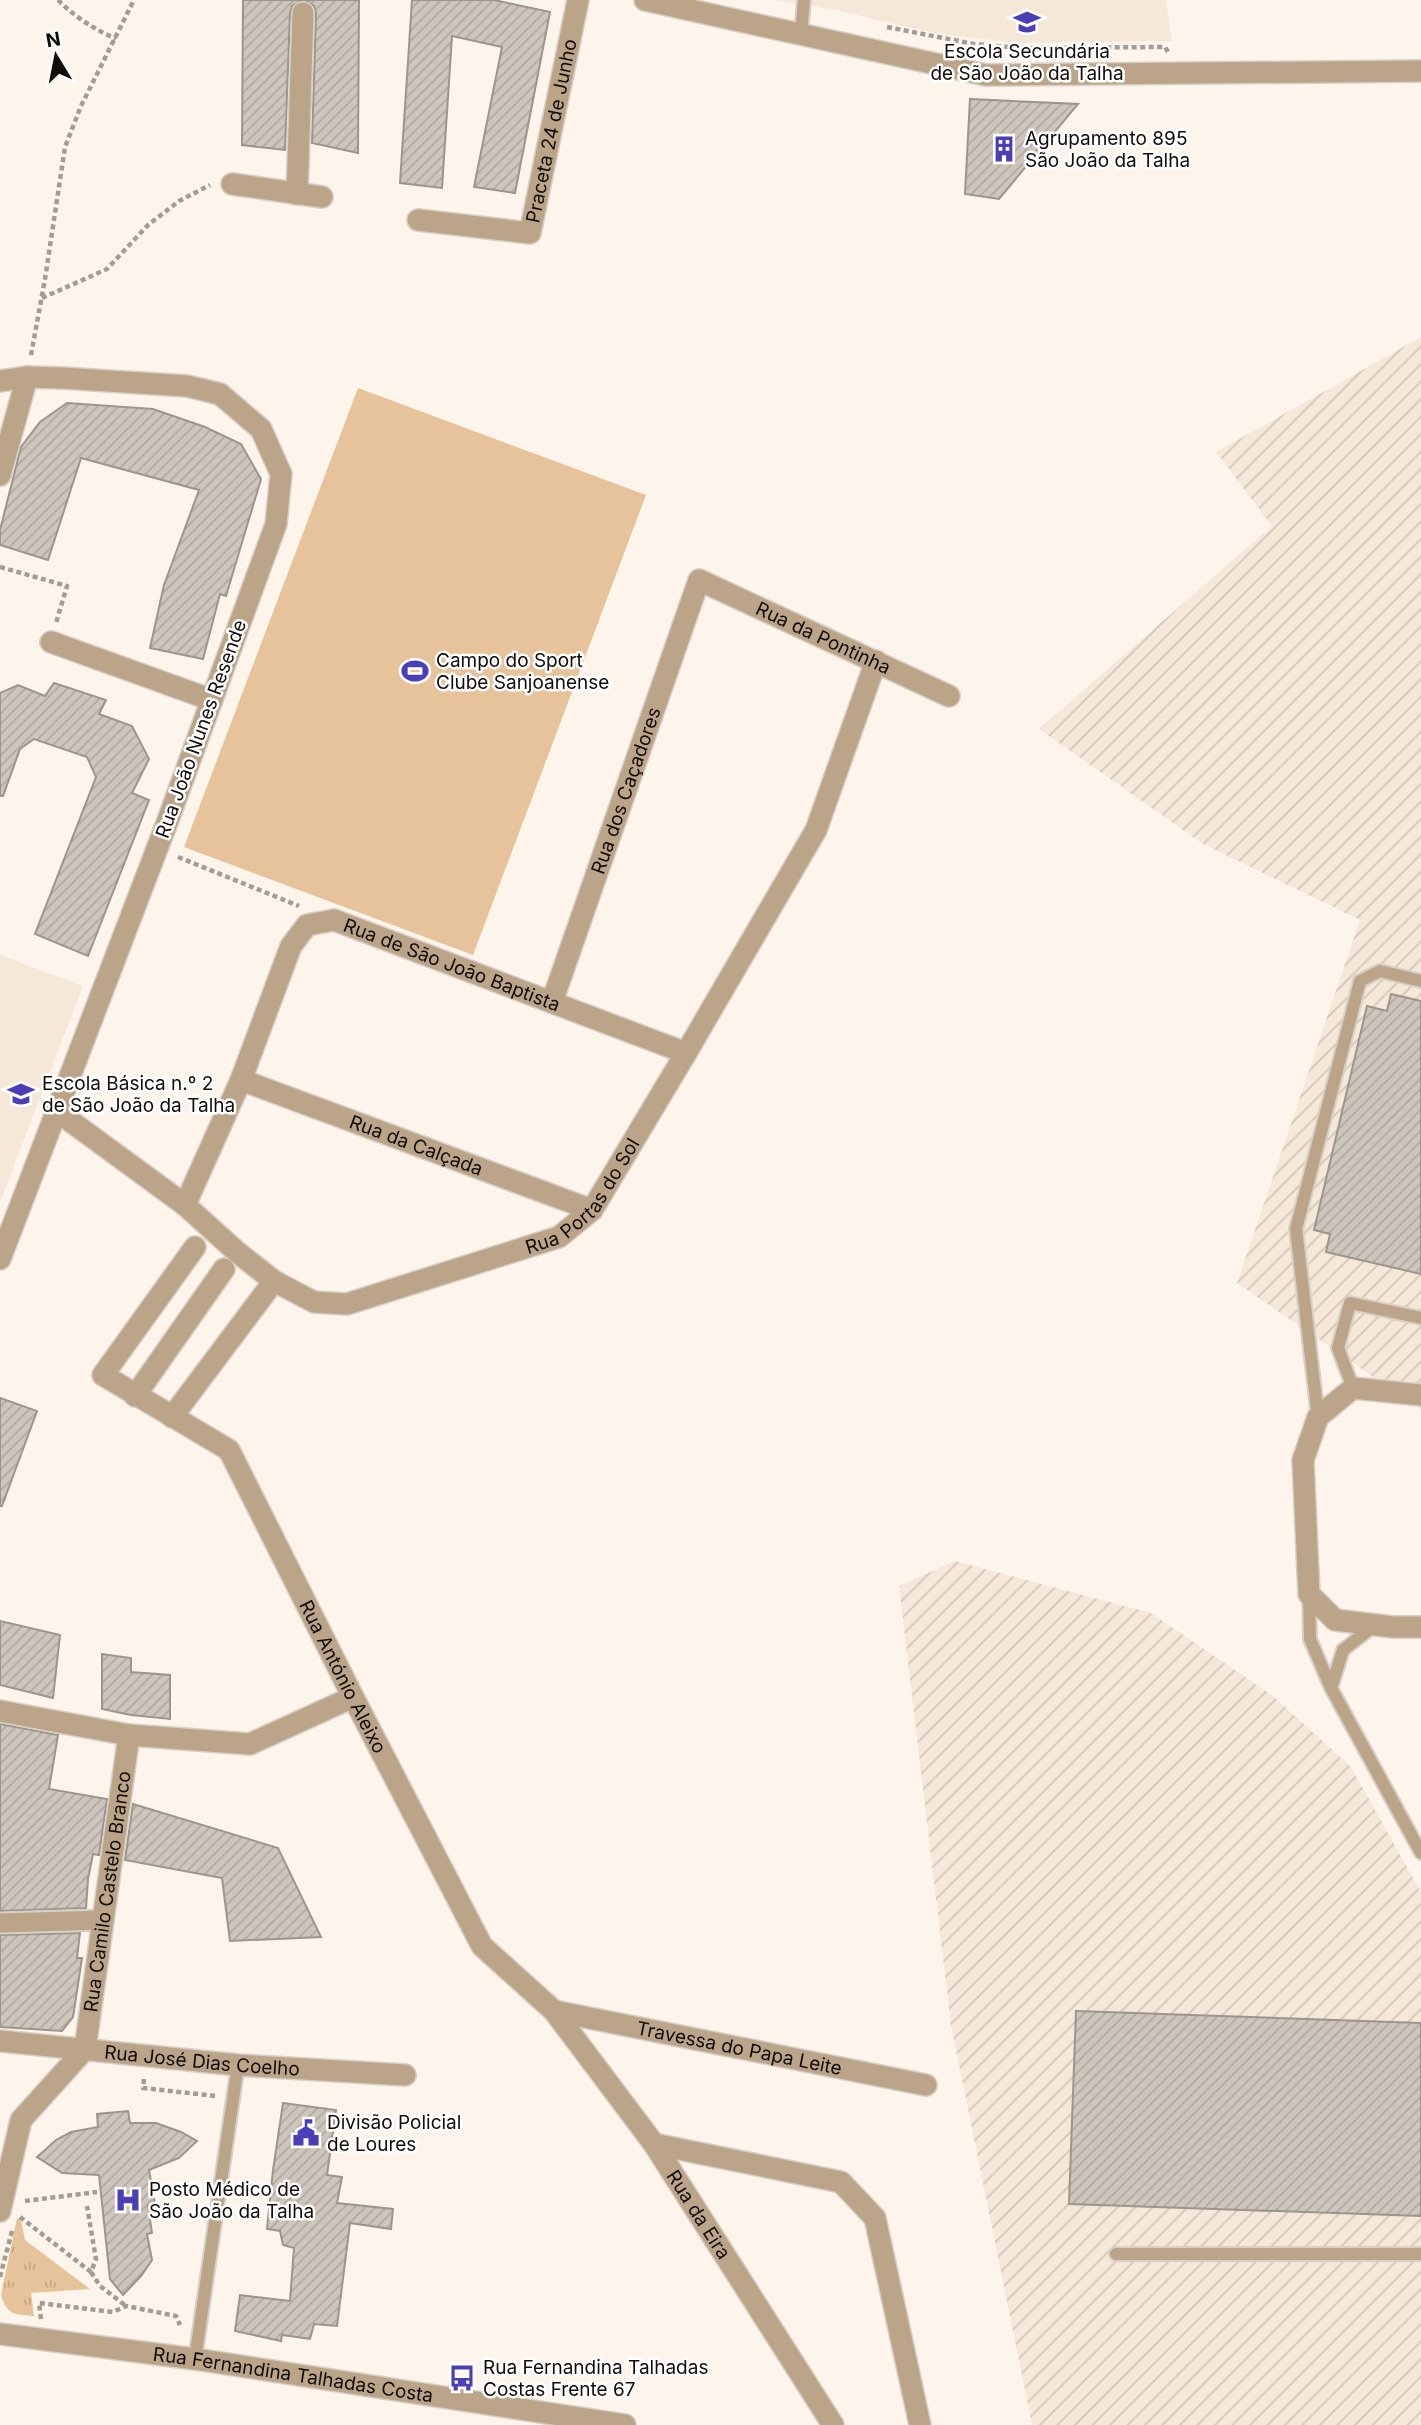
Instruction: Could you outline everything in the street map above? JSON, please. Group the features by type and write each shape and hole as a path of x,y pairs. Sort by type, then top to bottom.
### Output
{"street":[{"name":"Praceta 24 de Junho","path":"418,220 530,233 579,0"},
{"path":"645,0 986,75 1421,71"},
{"path":"298,194 303,13"},
{"path":"232,184 322,197"},
{"path":"0,475 27,377"},
{"name":"Rua João Nunes Resende","path":"0,381 27,377 187,386 220,394 261,429 281,474 276,524 58,1112 0,1259"},
{"name":"Rua da Pontinha","path":"699,580 949,696"},
{"name":"Rua dos Caçadores","path":"552,1002 699,580"},
{"path":"51,642 212,700"},
{"name":"Rua Portas do Sol","path":"58,1112 185,1205 237,1252 275,1281 314,1302 347,1304 559,1237 592,1210 816,830 876,662"},
{"name":"Rua de São João Baptista","path":"185,1205 241,1080 291,946 307,925 334,919 686,1053"},
{"name":"Rua da Calçada","path":"241,1080 592,1210"},
{"name":"Rua António Aleixo","path":"195,1247 103,1375 229,1450 482,1946 554,2011"},
{"path":"135,1396 224,1269"},
{"path":"172,1417 275,1281"},
{"path":"1421,1395 1353,1388 1318,1417 1303,1460 1309,1594 1335,1620 1421,1627"},
{"path":"0,1711 128,1735 250,1744 353,1697"},
{"name":"Rua Camilo Castelo Branco","path":"85,2049 128,1735"},
{"path":"0,1923 103,1920"},
{"name":"Travessa do Papa Leite","path":"554,2011 926,2085"},
{"name":"Rua da Eira","path":"554,2011 654,2144 833,2425"},
{"name":"Rua José Dias Coelho","path":"0,2041 85,2049 237,2071 405,2075"},
{"path":"0,2211 9,2186 21,2120 85,2049"},
{"path":"654,2144 841,2182 875,2218 920,2425"},
{"name":"Rua Fernandina Talhadas Costa","path":"0,2334 195,2359 625,2425"}],"lane":[{"path":"801,35 804,0"},
{"path":"1318,1417 1296,1229 1360,981 1380,971 1421,981"},
{"path":"1353,1388 1338,1348 1350,1303 1421,1318"},
{"path":"1309,1594 1310,1639 1331,1688 1421,1853"},
{"path":"1331,1688 1343,1650 1375,1625"},
{"path":"195,2359 237,2071"},
{"path":"1116,2254 1421,2254"}],"path":[{"path":"58,0 71,13 96,30 116,39"},
{"path":"27,377 65,147 81,106 134,0"},
{"path":"883,26 974,44 1020,48"},
{"path":"42,298 107,270 148,226 179,201 209,185 232,184"},
{"path":"0,567 67,586 51,642"},
{"path":"157,848 334,919"},
{"path":"146,2068 143,2088 227,2097 230,2075 237,2071"},
{"path":"9,2186 19,2202 97,2192"},
{"path":"87,2206 96,2259 91,2272"},
{"path":"0,2277 16,2214 91,2272 100,2286 126,2306 176,2316 181,2328"},
{"path":"29,2319 41,2320 39,2303 113,2312 126,2306"}],"shaded area":[{"name":"Escola Secundária de São João da Talha","path":"773,0 1166,0 1172,41 1016,43 933,33 836,10"},
{"path":"1421,337 1421,1410 1237,1283 1360,920 1203,844 1039,729 1272,526 1216,452"},
{"name":"Escola Básica n.º 2 de São João da Talha","path":"0,955 83,986 0,1202"},
{"path":"955,1561 1151,1613 1273,1696 1351,1767 1421,1892 1421,2425 1032,2425 951,2025 899,1586"}],"green space":[{"name":"Campo do Sport Clube Sanjoanense","path":"358,388 646,495 473,955 184,847"},
{"path":"17,2218 21,2220 25,2240 90,2289 31,2293 34,2316 9,2310 1,2295"}],"building":[{"path":"243,0 303,0 292,6 290,13 285,150 242,145"},
{"path":"304,0 359,0 358,153 312,143 316,13 314,6"},
{"path":"412,0 494,0 550,12 515,193 474,187 502,47 452,36 442,188 400,183"},
{"name":"Agrupamento 895 São João da Talha","path":"970,99 1078,104 999,199 965,194"},
{"path":"67,403 153,409 205,427 241,444 261,479 226,596 220,594 203,659 150,648 164,585 199,490 81,458 48,560 0,545 0,530 21,447 40,422"},
{"path":"54,683 106,700 99,714 132,726 149,759 132,793 149,800 88,956 35,934 96,777 87,757 34,739 20,749 3,796 0,796 0,693 18,685 45,696"},
{"path":"1391,994 1421,1001 1421,1274 1326,1252 1330,1234 1314,1230 1367,1006 1387,1011"},
{"path":"0,1398 37,1411 2,1506 0,1506"},
{"path":"0,1621 60,1635 53,1698 0,1685"},
{"path":"102,1654 131,1658 131,1672 170,1675 170,1719 102,1709"},
{"path":"0,1724 58,1735 49,1789 107,1799 99,1855 93,1854 88,1879 86,1908 0,1911"},
{"path":"133,1804 278,1848 321,1937 230,1941 222,1878 125,1860"},
{"path":"80,1933 77,1958 82,1958 73,2017 62,2031 0,2027 0,1935"},
{"path":"1076,2011 1421,2023 1421,2216 1069,2204"},
{"path":"283,2103 336,2110 327,2175 342,2177 337,2203 393,2209 391,2229 350,2223 337,2326 314,2324 310,2339 282,2335 281,2341 235,2331 240,2295 290,2301 294,2248 283,2245 280,2231 267,2229"},
{"name":"Posto Médico de São João da Talha","path":"128,2111 130,2123 156,2123 197,2141 179,2158 149,2170 155,2204 148,2206 152,2233 147,2234 152,2260 123,2295 110,2279 99,2175 62,2173 37,2157 56,2140 71,2132 98,2127 97,2114"}],"place":[{"name":"Escola Secundária de São João da Talha","path":"1027,22"},
{"name":"Agrupamento 895 São João da Talha","path":"1004,149"},
{"name":"Campo do Sport Clube Sanjoanense","path":"415,671"},
{"name":"Escola Básica n.º 2 de São João da Talha","path":"21,1094"},
{"name":"Divisão Policial de Loures","path":"306,2133"},
{"name":"Posto Médico de São João da Talha","path":"128,2200"},
{"name":"Rua Fernandina Talhadas Costas Frente 67","path":"462,2378"}]}
